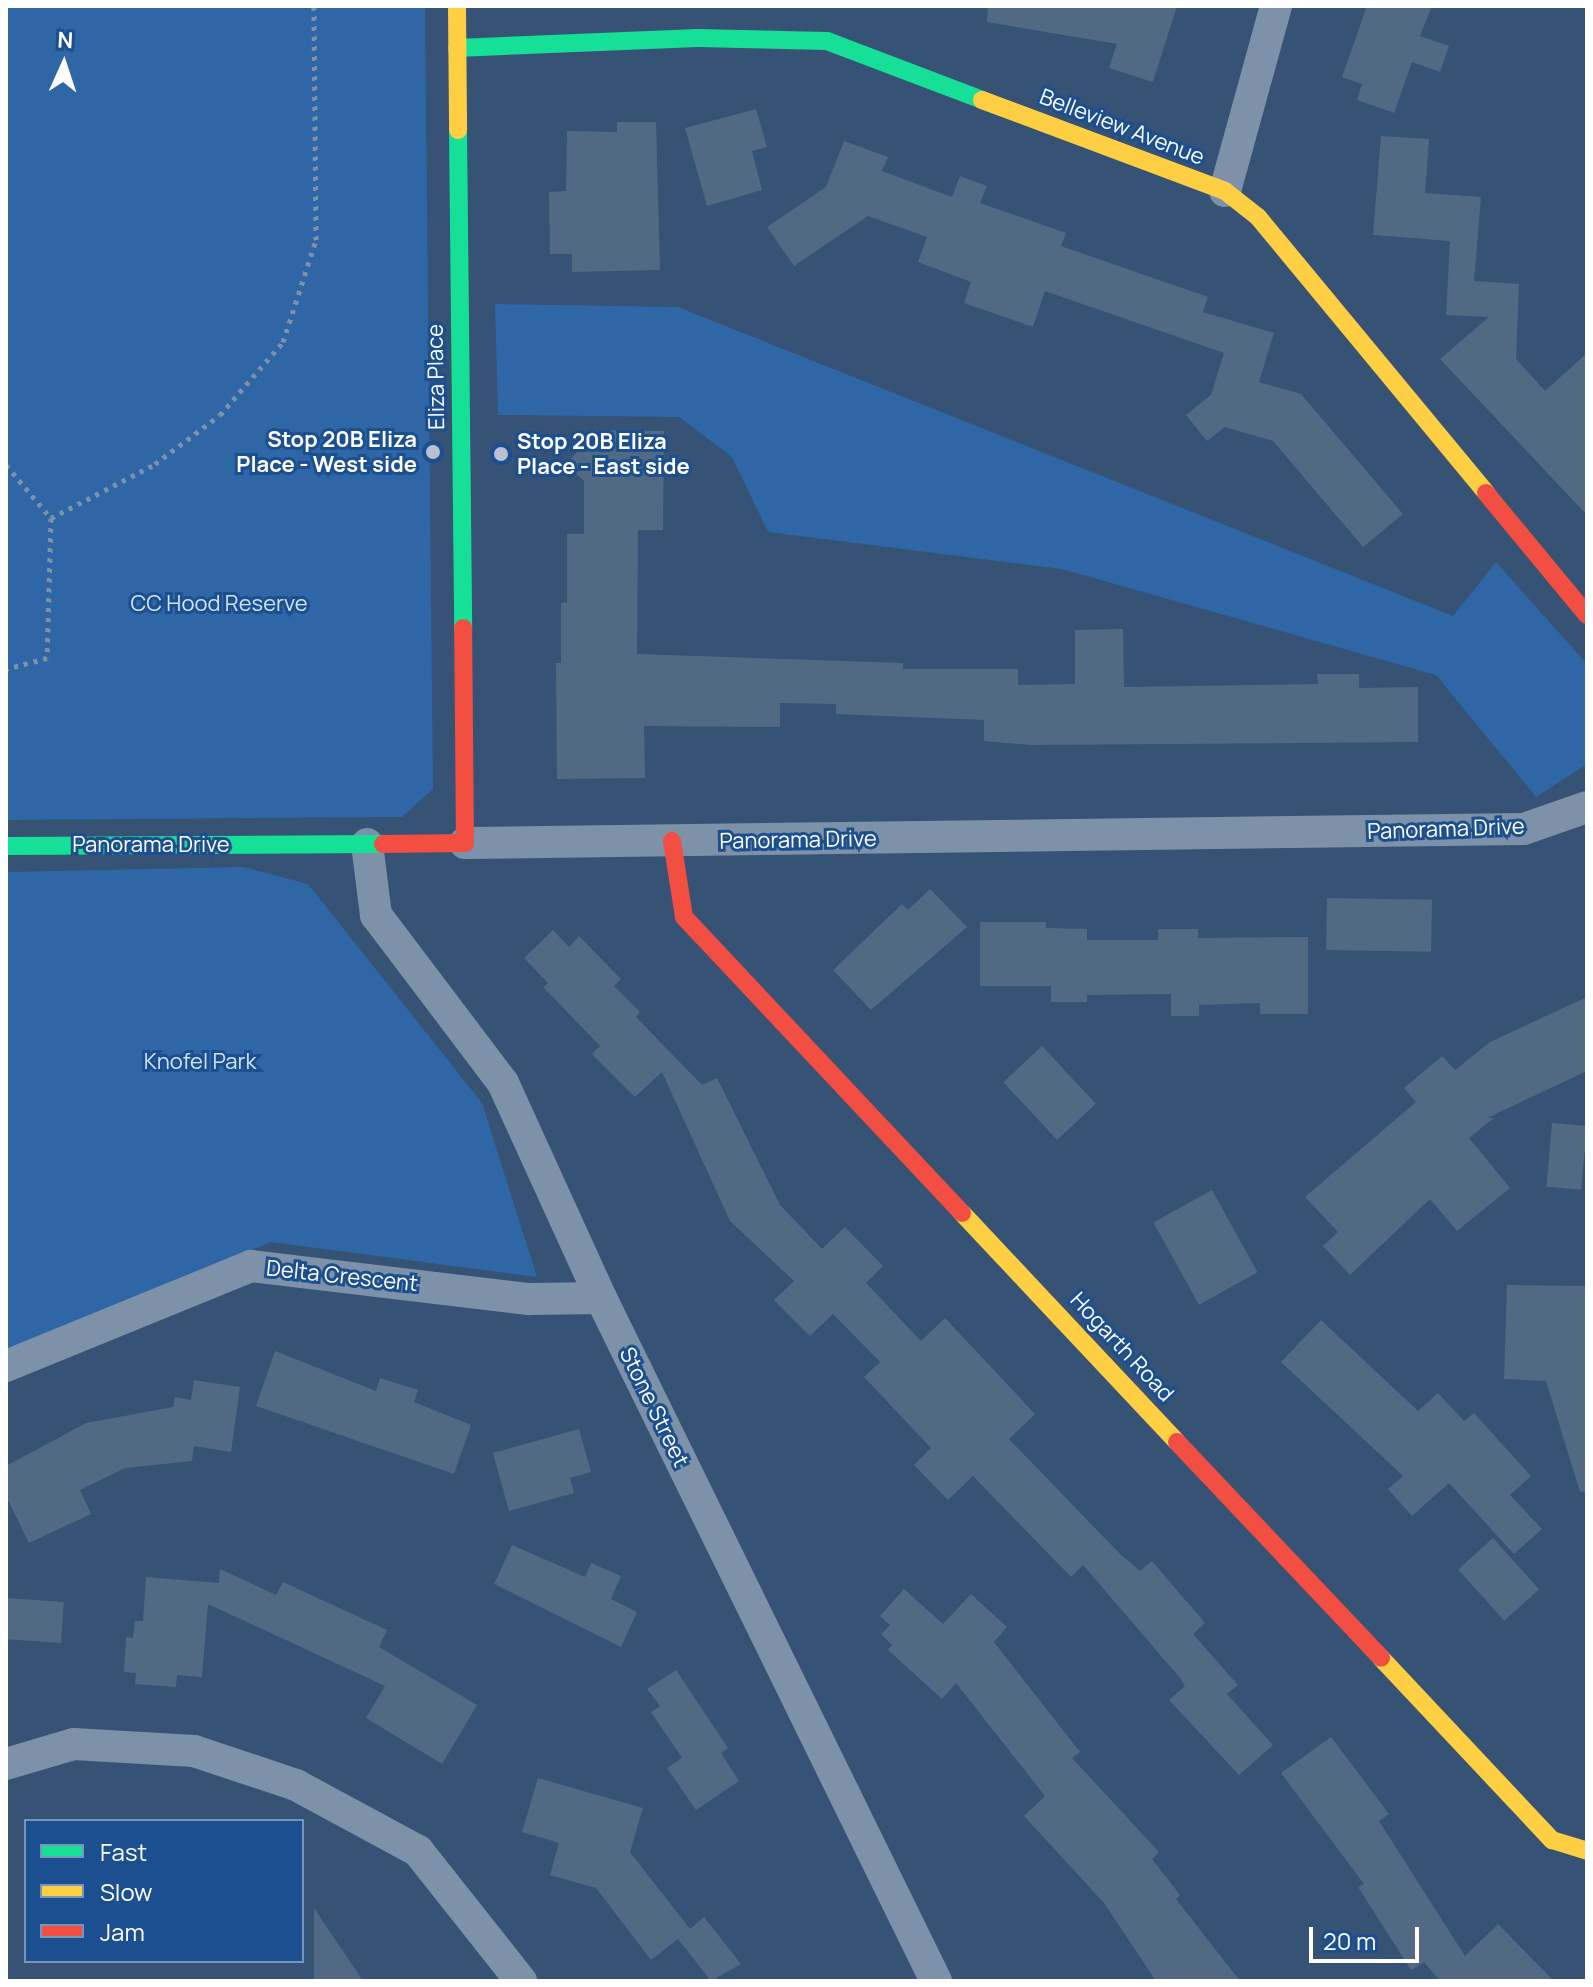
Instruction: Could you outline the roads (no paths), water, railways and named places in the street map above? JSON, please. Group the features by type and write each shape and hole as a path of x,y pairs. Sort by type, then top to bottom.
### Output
{"street":[{"name":"Eliza Place","path":"457,6 465,843"},
{"path":"1225,191 1276,6"},
{"name":"Belleview Avenue","path":"457,48 698,38 827,41 1225,191 1258,217 1587,615"},
{"name":"Panorama Drive","path":"6,846 672,841 1524,829 1587,807"},
{"name":"Hogarth Road","path":"672,841 684,917 1552,1840 1587,1851"},
{"name":"Stone Street","path":"367,844 376,915 503,1083 601,1298 936,1981"},
{"name":"Delta Crescent","path":"6,1366 251,1266 529,1299 601,1298"},
{"path":"6,1764 74,1744 194,1751 296,1785 418,1851 521,1981"}],"place":[{"name":"Stop 20B Eliza Place - West side","path":"433,452"},
{"name":"Stop 20B Eliza Place - East side","path":"501,454"}],"park label":[{"name":"CC Hood Reserve","path":"219,604"},
{"name":"Knofel Park","path":"200,1062"}]}
